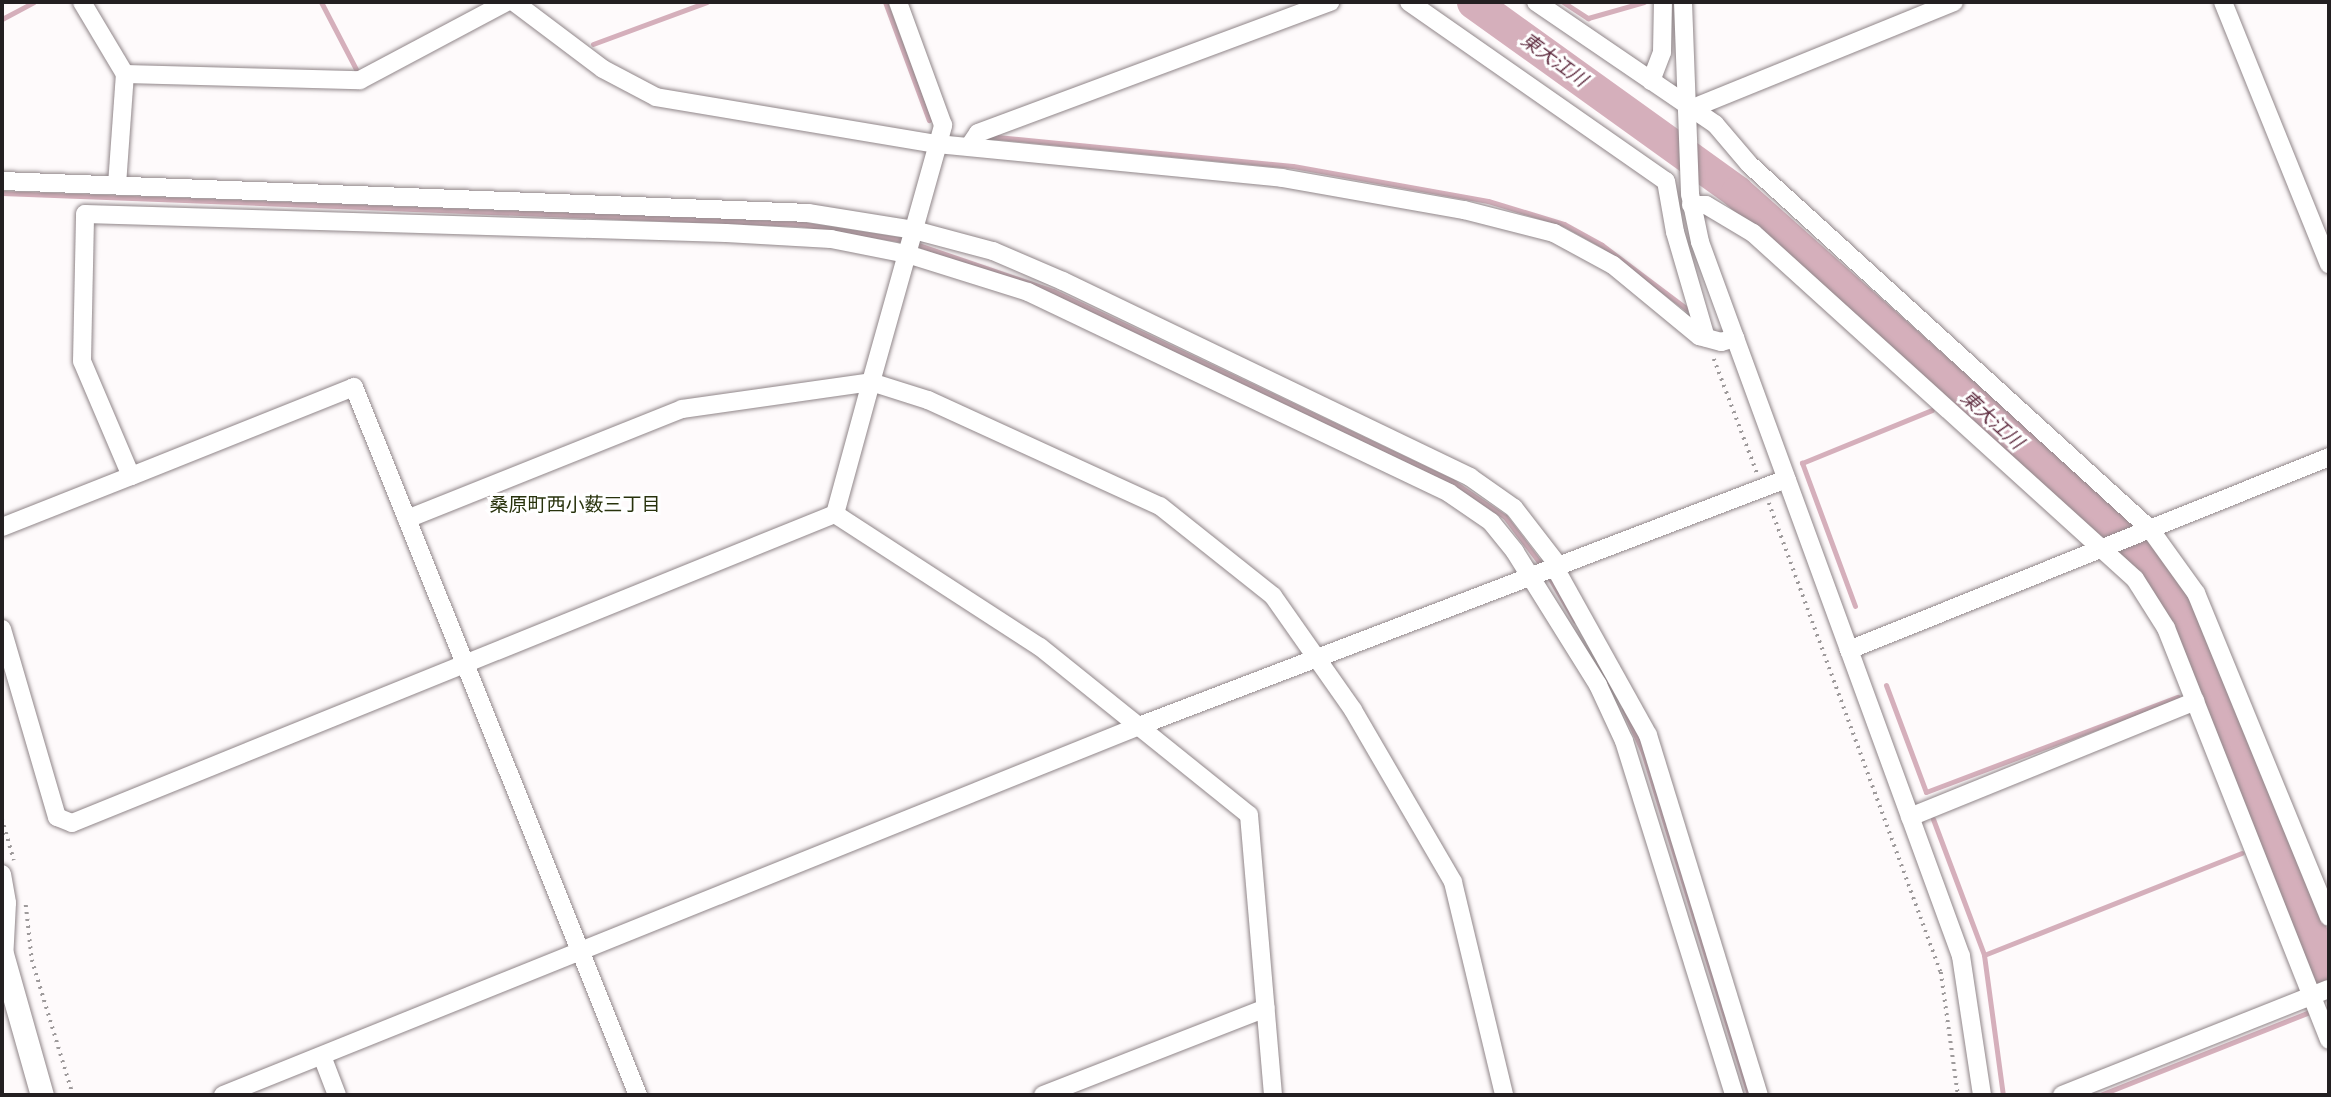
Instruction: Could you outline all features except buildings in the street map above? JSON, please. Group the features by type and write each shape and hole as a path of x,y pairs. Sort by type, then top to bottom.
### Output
{"main road":[{"path":"3,957 42,1095"}],"street":[{"path":"82,2 125,74 117,185"},
{"path":"125,74 360,80 508,2"},
{"path":"514,2 603,69 656,97 937,144 970,145 1282,178 1464,210 1554,233 1613,265 1706,338 1735,338"},
{"path":"835,514 943,125 898,2"},
{"path":"970,145 978,133 1330,2"},
{"path":"1409,2 1666,181 1675,232 1706,338"},
{"path":"1536,2 1651,81 1689,118 1715,124 1759,173 2146,530 2196,593 2329,917"},
{"path":"1651,81 1662,52 1663,2"},
{"path":"1683,2 1691,200 1735,338 1969,985 1982,1095"},
{"path":"1689,118 1954,2"},
{"path":"2223,2 2329,264"},
{"path":"2,181 808,213 911,242 1028,292 1449,493 1491,523 1546,569 1648,735 1759,1095"},
{"path":"1691,200 1706,205 1753,233 2103,548 2151,603 2320,993 2329,1040"},
{"path":"131,476 82,361 85,215 726,233 911,242 993,251 1063,281 1470,477 1514,508 1546,569 1624,741 1734,1095"},
{"path":"407,519 682,409 871,382 929,400 1160,506 1273,596 1318,656 1453,882 1504,1095"},
{"path":"2,527 354,387 638,1095"},
{"path":"1849,650 2329,457"},
{"path":"223,1095 1139,726 1786,479"},
{"path":"2,629 57,817 72,823 835,514"},
{"path":"835,514 1040,647 1249,815 1273,1095"},
{"path":"1910,817 2195,701"},
{"path":"3,957 9,873"},
{"path":"2062,1095 2320,993"},
{"path":"1043,1095 1266,1008"},
{"path":"322,1056 337,1095"}],"path":[{"path":"1706,338 1941,972 1958,1095"},
{"path":"2,818 9,873"},
{"path":"24,899 32,926 32,960 73,1095"}],"waterway":[{"path":"2,19 34,2"},
{"path":"321,2 358,73"},
{"path":"593,44 707,2"},
{"path":"885,2 929,120"},
{"name":"東大江川","path":"1473,2 1737,192 2109,524 2161,577 2194,638 2329,979"},
{"path":"1563,2 1588,18 1644,2"},
{"path":"987,136 1293,166 1488,201 1564,224 1602,245 1687,309"},
{"path":"2,193 801,224 904,240 1053,291 1452,481 1505,517 1543,567"},
{"path":"1855,606 1802,463 1932,410"},
{"path":"1548,575 1575,621"},
{"path":"1886,685 1926,792 2178,697"},
{"path":"1624,709 1643,752 1749,1095"},
{"path":"1933,819 1984,955 2003,1095"},
{"path":"2261,845 2274,840"},
{"path":"1984,955 2241,853"},
{"path":"2100,1095 2307,1013"}],"district":[{"name":"桑原町西小薮三丁目","path":"575,505"}]}
